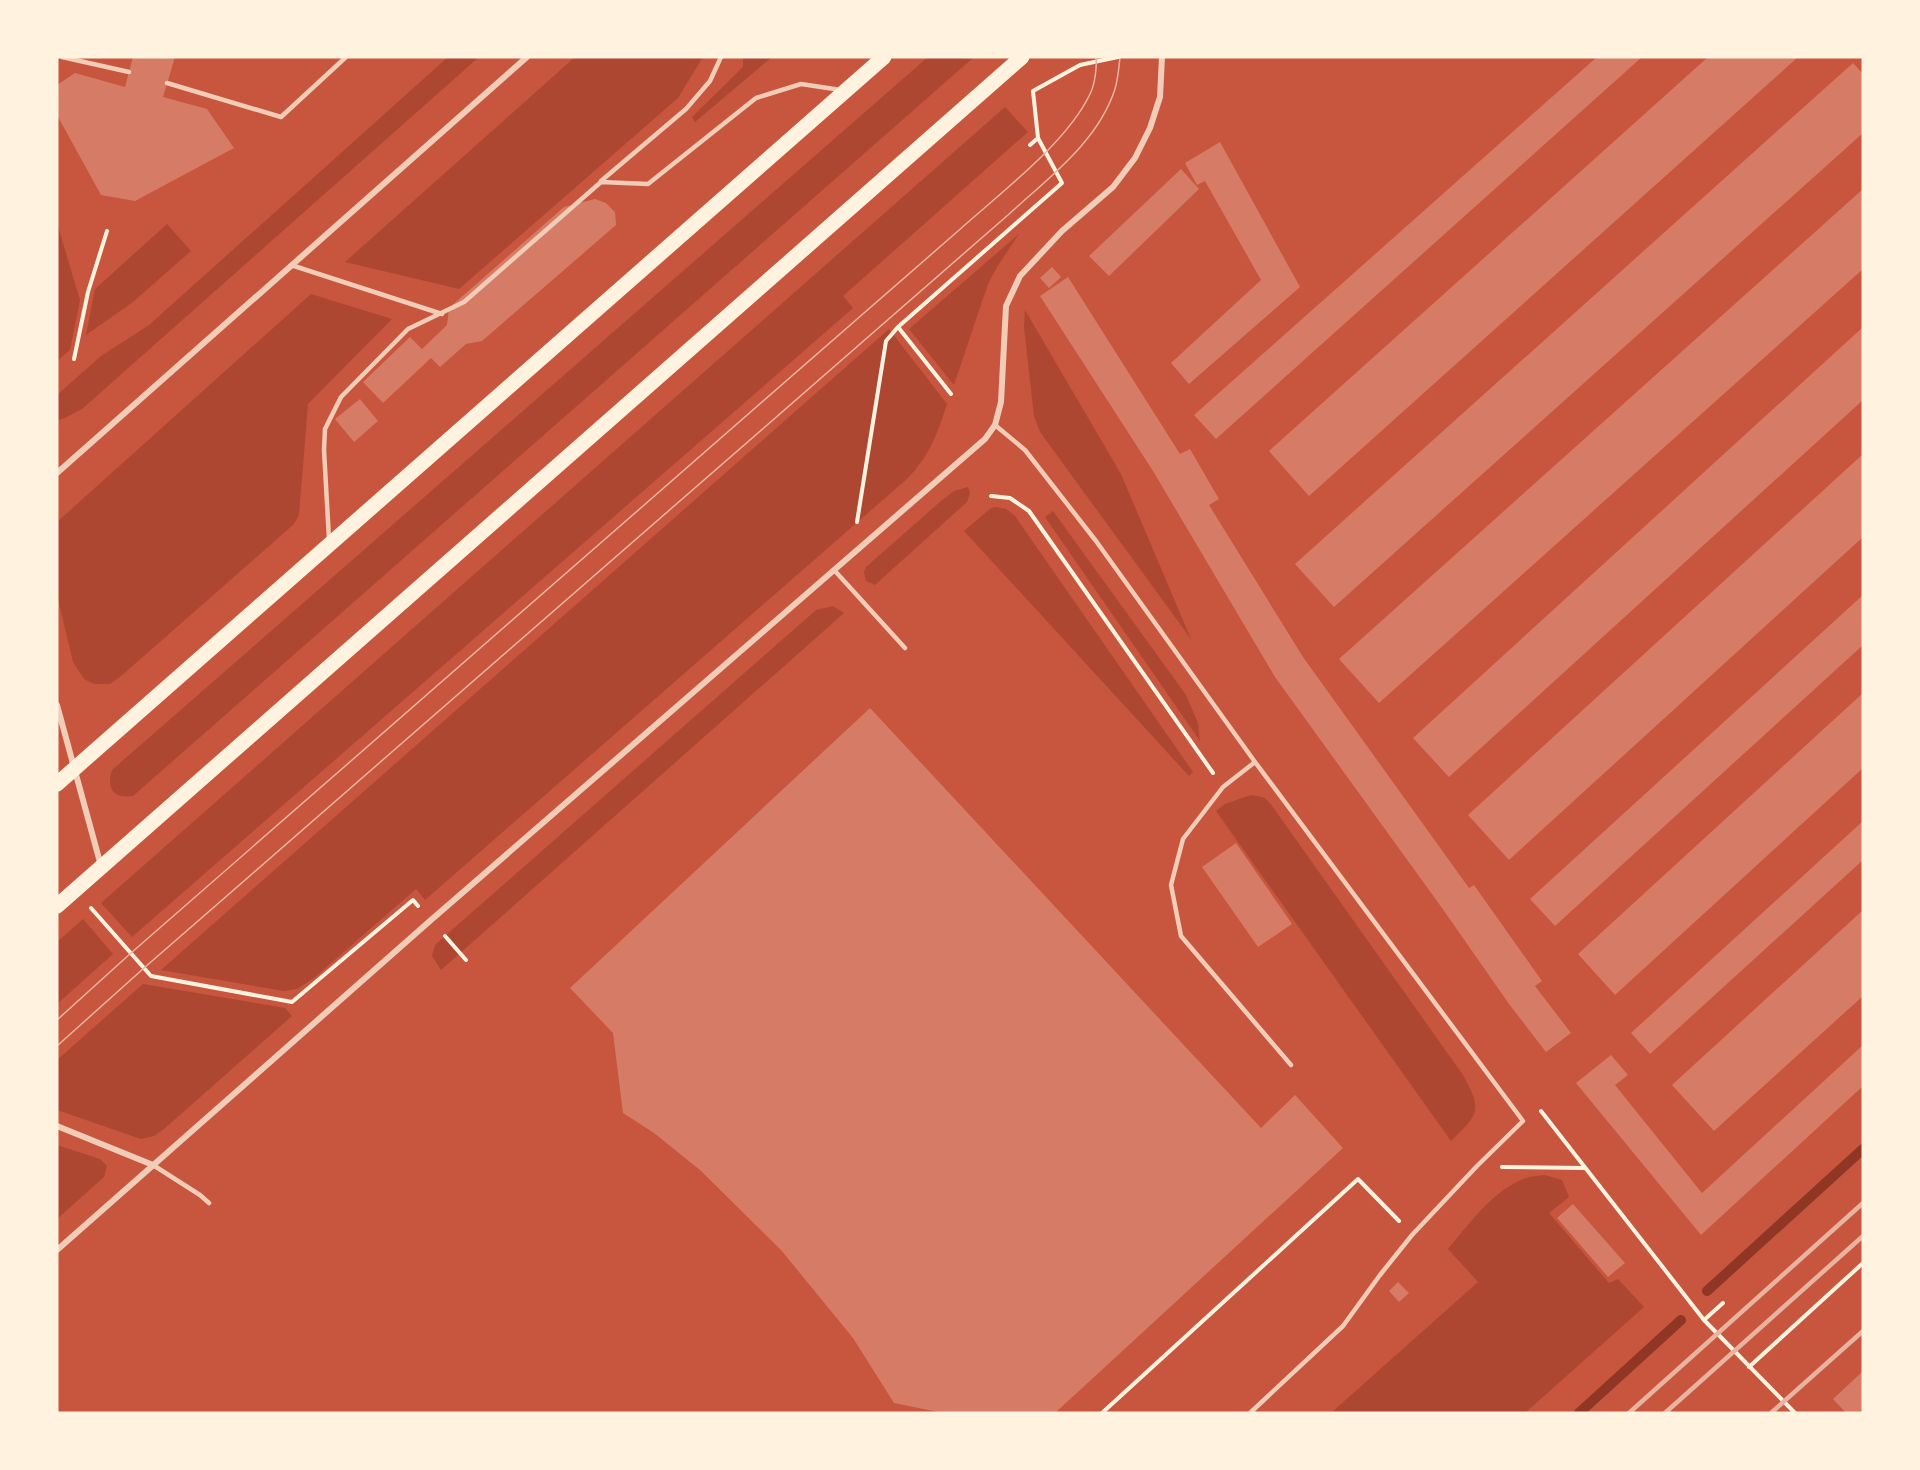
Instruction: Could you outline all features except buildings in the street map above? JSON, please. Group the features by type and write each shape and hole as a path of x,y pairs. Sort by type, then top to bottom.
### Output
{"main road":[{"path":"57,784 884,57"},
{"path":"57,906 1022,57"}],"street":[{"path":"57,473 527,57"},
{"path":"57,1250 431,920 985,440 995,425 1001,402 1006,306 1020,276 1062,231 1113,187 1135,158 1150,128 1160,97 1162,57"},
{"path":"57,705 101,867"},
{"path":"57,1126 153,1165"}],"lane":[{"path":"62,57 129,72"},
{"path":"167,83 281,117 346,57"},
{"path":"329,545 325,429 341,398 408,329 464,302 686,109 710,81 721,57"},
{"path":"601,182 648,184 756,98 801,84 846,91"},
{"path":"291,265 442,314"},
{"path":"995,425 1024,450 1096,541 1255,762 1523,1121 1412,1235 1343,1326 1250,1413"},
{"path":"835,571 905,648"},
{"path":"1255,762 1223,787 1183,839 1171,885 1181,936 1292,1065"},
{"path":"153,1165 209,1203"}],"path":[{"path":"853,532 857,522 886,340 1062,183 1038,138 1033,91 1080,65 1118,57"},
{"path":"1030,145 1038,138"},
{"path":"75,359 88,292 107,231"},
{"path":"898,327 951,394"},
{"path":"991,496 1010,498 1029,511 1223,787"},
{"path":"90,908 151,976 292,1002 413,900 418,906"},
{"path":"445,936 466,960"},
{"path":"1535,1103 1704,1320 1796,1413"},
{"path":"1477,1166 1586,1168"},
{"path":"1102,1413 1358,1179 1412,1235"},
{"path":"1749,1367 1863,1263"},
{"path":"1704,1320 1724,1303"}],"shaded area":[{"path":"448,57 479,57 82,409 57,420 57,395 101,356 149,325"},
{"path":"575,57 703,57 678,98 459,289 345,262"},
{"path":"743,57 772,57 695,122 692,117 743,67"},
{"path":"928,57 974,57 133,796 120,796 113,791 110,782 112,770"},
{"path":"1005,107 1028,132 843,296 853,308 132,937 101,903"},
{"path":"57,223 80,300 70,350 57,361"},
{"path":"167,224 191,251 133,302 86,335 95,289"},
{"path":"1019,234 988,284 954,385 909,329"},
{"path":"311,294 392,319 308,404 299,515 294,524 120,677 110,684 94,684 84,679 73,662 57,595 57,522"},
{"path":"1025,310 1121,474 1191,639 1040,432 1034,416 1024,327"},
{"path":"889,329 947,404 932,444 908,478 425,900 416,889 314,978 297,989 284,991 161,970"},
{"path":"968,487 970,493 967,502 875,585 866,581 864,572 866,567 941,501 954,491"},
{"path":"991,508 1006,509 1015,516 1193,772 1189,776 964,531"},
{"path":"1053,511 1186,695 1198,723 1200,741 1045,517"},
{"path":"833,606 844,613 441,970 432,956 435,945 816,610"},
{"path":"1251,795 1263,797 1270,803 1463,1075 1473,1096 1475,1111 1468,1124 1451,1141 1216,811 1225,804"},
{"path":"83,919 113,954 57,1004 57,942"},
{"path":"143,984 285,1008 292,1016 164,1129 154,1136 141,1139 57,1110 57,1060"},
{"path":"57,1145 100,1159 107,1166 104,1177 57,1219"},
{"path":"1545,1175 1562,1180 1569,1197 1549,1213 1609,1283 1618,1279 1644,1307 1525,1413 1331,1413 1478,1282 1448,1249 1474,1218 1503,1190 1514,1183 1528,1177"}],"waterway":[{"path":"1707,1291 1863,1149"},
{"path":"1579,1413 1681,1320"}],"tram line":[{"path":"57,1020 1031,167 1065,131 1090,94 1096,70 1096,57"},
{"path":"57,1046 1055,173 1097,126 1116,85 1120,57"}],"railway":[{"path":"1629,1413 1863,1203"},
{"path":"1665,1413 1863,1236"},
{"path":"1771,1413 1863,1331"}]}
